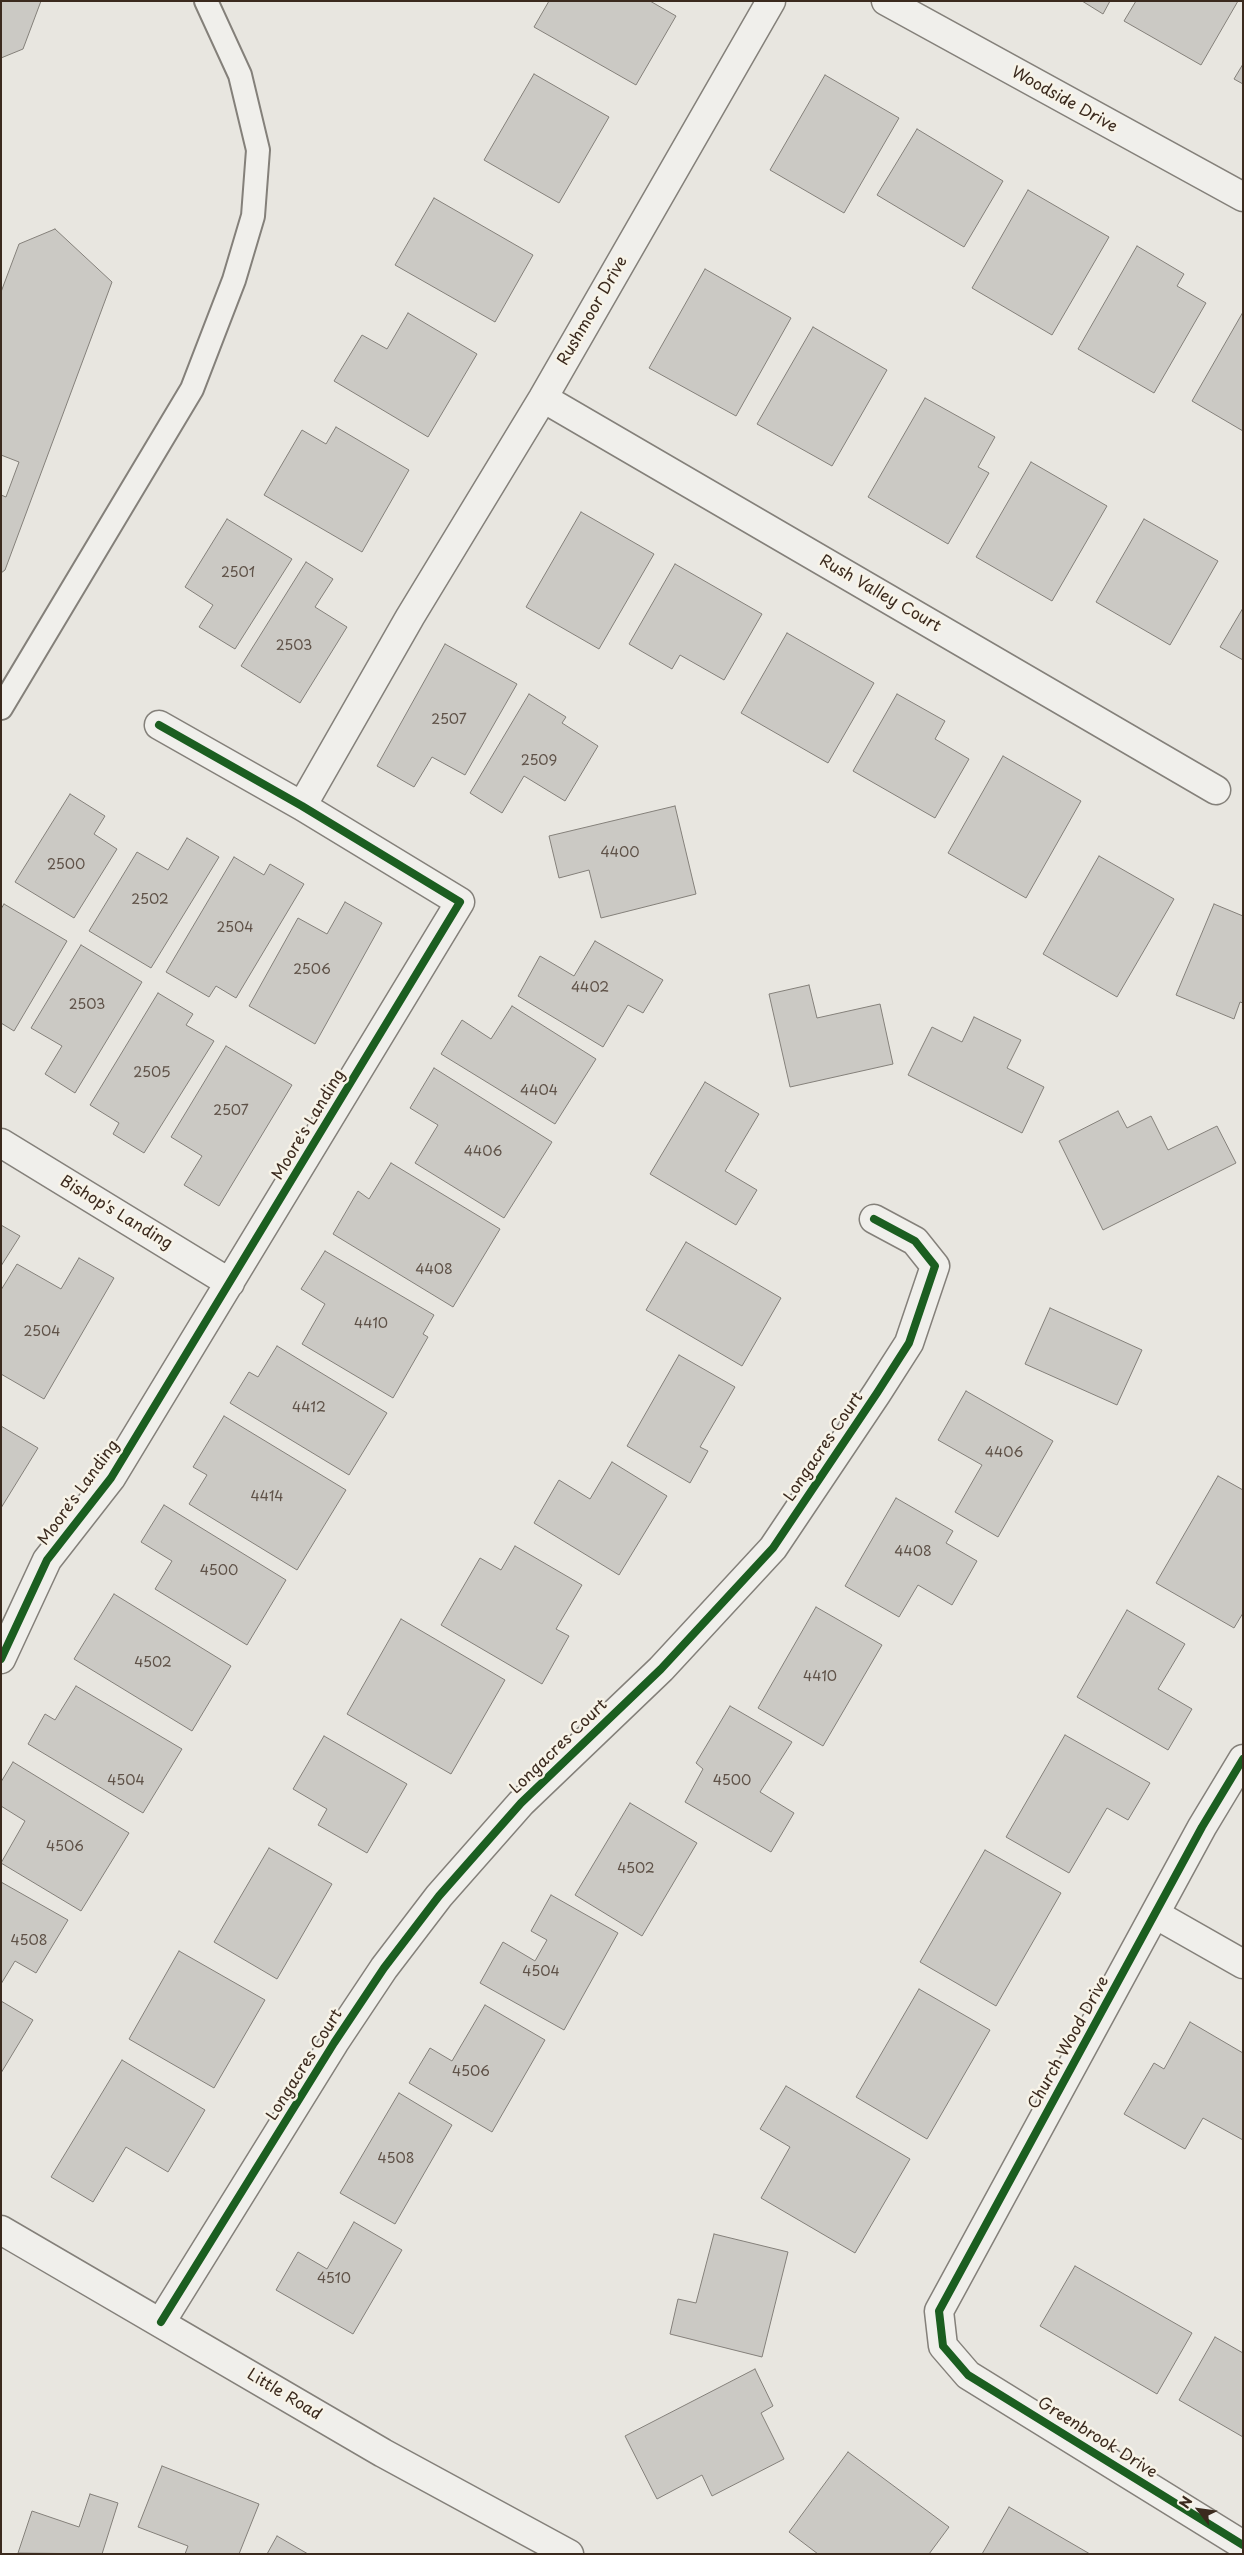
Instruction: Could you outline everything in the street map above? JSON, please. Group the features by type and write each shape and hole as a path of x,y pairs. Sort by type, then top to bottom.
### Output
{"street":[{"name":"Rushmoor Drive","path":"302,806 410,617 543,398 771,1"},
{"name":"Woodside Drive","path":"886,1 1243,198"},
{"name":"Rush Valley Court","path":"543,398 1216,790"},
{"name":"Moore's Landing","path":"1,1659 47,1560 111,1478 460,902 302,806 159,725"},
{"name":"Bishop's Landing","path":"1,1143 230,1283"},
{"name":"Longacres Court","path":"161,2322 334,2043 384,1968 439,1896 520,1803 661,1669 773,1548 878,1393 909,1343 935,1266 915,1241 874,1219"},
{"name":"Church Wood Drive","path":"943,2346 938,2311 1202,1827 1243,1759"},
{"path":"1155,1914 1243,1964"},
{"name":"Little Road","path":"1,2230 382,2453 569,2554"},
{"name":"Greenbrook Drive","path":"943,2346 968,2375 1243,2545"}],"lane":[{"path":"1,708 192,389 237,271 253,216 258,150 240,75 206,1"}],"building":[{"path":"1,1 41,1 23,49 1,58"},
{"path":"549,1 650,1 676,16 636,85 534,27"},
{"path":"1082,1 1110,1 1103,14"},
{"path":"1136,1 1238,1 1201,65 1124,21"},
{"path":"1243,64 1243,84 1234,79"},
{"path":"534,74 609,117 559,203 484,160"},
{"path":"825,75 899,118 844,213 770,170"},
{"path":"917,129 1003,181 964,247 877,195"},
{"path":"1028,190 1109,237 1052,335 972,288"},
{"path":"434,198 533,255 495,322 395,265"},
{"path":"55,229 112,282 5,570 1,573 1,495 6,497 19,462 1,455 1,292 19,244"},
{"path":"1137,246 1184,274 1177,286 1206,303 1154,393 1078,349"},
{"path":"705,269 791,318 736,416 649,368"},
{"path":"1243,312 1243,431 1192,401"},
{"path":"408,313 477,354 428,437 334,381 362,335 387,349"},
{"path":"813,327 887,370 832,466 757,424"},
{"path":"925,398 995,437 978,467 989,473 948,544 868,497"},
{"path":"336,427 409,470 362,552 264,495 302,430 326,444"},
{"path":"1031,462 1107,506 1052,601 976,557"},
{"path":"581,512 654,554 599,649 526,607"},
{"path":"227,519 292,559 235,649 199,627 213,605 185,587"},
{"path":"1144,519 1218,561 1170,645 1096,602"},
{"path":"306,562 333,579 315,607 347,627 300,703 241,666"},
{"path":"675,564 762,614 724,680 680,655 672,669 629,644"},
{"path":"1243,608 1243,660 1220,647"},
{"path":"787,633 874,683 828,763 741,713"},
{"path":"445,644 517,684 465,775 432,757 414,787 377,766"},
{"path":"529,694 566,717 562,723 598,746 565,801 524,776 502,813 470,793"},
{"path":"897,694 945,721 935,739 969,759 935,818 853,771"},
{"path":"1003,756 1081,801 1026,898 948,853"},
{"path":"70,794 105,816 94,834 117,849 74,918 15,882"},
{"path":"675,806 696,894 601,918 589,870 559,878 549,836"},
{"path":"187,838 219,857 151,968 89,931 137,852 168,870"},
{"path":"1099,856 1174,899 1117,997 1043,954"},
{"path":"234,857 264,875 270,864 304,884 236,998 216,986 209,997 166,972"},
{"path":"345,902 382,923 315,1044 249,1006 298,918 327,934"},
{"path":"4,904 67,941 14,1031 1,1023 1,909"},
{"path":"1214,904 1243,916 1243,1003 1240,1002 1234,1019 1176,995"},
{"path":"595,941 663,980 643,1013 628,1005 603,1047 518,996 540,956 574,976"},
{"path":"81,945 142,982 75,1093 45,1074 62,1046 31,1028"},
{"path":"809,985 817,1018 880,1004 893,1064 790,1087 769,994"},
{"path":"158,993 193,1014 186,1025 214,1041 144,1153 113,1134 119,1123 90,1105"},
{"path":"512,1006 596,1059 555,1124 441,1054 462,1020 491,1039"},
{"path":"974,1017 1021,1040 1007,1068 1044,1087 1022,1133 908,1075 932,1027 962,1042"},
{"path":"226,1046 292,1085 219,1206 184,1185 202,1156 171,1137"},
{"path":"434,1068 552,1142 504,1218 415,1163 438,1125 410,1108"},
{"path":"705,1082 759,1114 725,1171 757,1190 736,1225 650,1174"},
{"path":"1118,1111 1127,1128 1151,1116 1168,1150 1217,1126 1236,1163 1103,1230 1059,1141"},
{"path":"391,1163 500,1229 453,1307 333,1234 358,1191 369,1199"},
{"path":"1,1225 20,1236 1,1266"},
{"path":"686,1242 781,1298 742,1366 646,1310"},
{"path":"325,1251 434,1315 423,1334 428,1337 393,1398 302,1344 325,1304 301,1289"},
{"path":"79,1258 114,1278 44,1399 1,1374 1,1290 17,1264 61,1289"},
{"path":"1050,1308 1142,1350 1117,1405 1025,1364"},
{"path":"277,1346 387,1413 349,1475 230,1403 249,1372 258,1377"},
{"path":"679,1355 735,1387 700,1447 708,1451 690,1483 627,1446"},
{"path":"966,1391 1053,1441 998,1537 955,1512 982,1465 938,1440"},
{"path":"224,1416 346,1490 297,1570 189,1504 207,1475 193,1467"},
{"path":"1,1426 38,1448 1,1508"},
{"path":"612,1462 667,1496 619,1575 534,1523 559,1480 590,1499"},
{"path":"1218,1476 1243,1490 1243,1613 1234,1628 1156,1583"},
{"path":"896,1498 953,1531 946,1543 977,1561 952,1605 918,1585 899,1617 845,1586"},
{"path":"164,1505 286,1580 247,1645 155,1589 172,1561 141,1542"},
{"path":"515,1546 582,1585 556,1629 569,1636 542,1684 441,1625 480,1558 501,1570"},
{"path":"114,1594 231,1666 192,1731 74,1659"},
{"path":"816,1607 882,1645 823,1746 758,1708"},
{"path":"1127,1610 1185,1644 1158,1689 1192,1709 1168,1750 1077,1697"},
{"path":"401,1619 505,1680 451,1774 347,1714"},
{"path":"76,1686 182,1749 143,1813 28,1744 45,1714 55,1720"},
{"path":"730,1706 792,1742 760,1792 794,1813 771,1852 685,1802 703,1769 696,1763"},
{"path":"1065,1735 1150,1783 1128,1820 1107,1808 1069,1873 1006,1837"},
{"path":"324,1736 407,1784 367,1853 318,1825 327,1809 293,1789"},
{"path":"13,1762 129,1833 81,1911 1,1863 25,1821 1,1806 1,1782"},
{"path":"630,1803 697,1843 642,1936 575,1895"},
{"path":"269,1848 332,1884 277,1979 214,1942"},
{"path":"985,1850 1061,1893 996,2006 920,1962"},
{"path":"1,1882 68,1920 36,1973 15,1961 1,1984"},
{"path":"551,1895 618,1933 564,2030 480,1983 503,1942 535,1961 547,1940 531,1931"},
{"path":"179,1951 265,2000 214,2088 129,2039"},
{"path":"919,1989 990,2030 927,2139 856,2097"},
{"path":"1,2001 33,2020 1,2073"},
{"path":"485,2005 545,2040 492,2132 409,2083 430,2048 452,2061"},
{"path":"1190,2022 1243,2053 1243,2140 1203,2118 1185,2149 1124,2114 1154,2063 1164,2069"},
{"path":"122,2060 205,2110 168,2172 126,2147 93,2202 51,2177"},
{"path":"786,2086 910,2159 855,2253 761,2198 790,2147 760,2129"},
{"path":"399,2093 452,2125 395,2224 340,2193"},
{"path":"354,2222 402,2250 353,2334 276,2290 298,2252 327,2269"},
{"path":"714,2234 788,2252 762,2357 670,2334 678,2299 696,2303"},
{"path":"1075,2266 1192,2333 1157,2394 1040,2326"},
{"path":"1215,2337 1243,2353 1243,2437 1179,2400"},
{"path":"755,2369 773,2406 761,2413 784,2459 712,2496 702,2475 657,2499 625,2436"},
{"path":"848,2452 949,2527 929,2554 818,2554 789,2532"},
{"path":"162,2466 259,2504 239,2554 185,2554 188,2546 138,2527"},
{"path":"90,2494 118,2503 102,2554 18,2553 32,2511 79,2527"},
{"path":"1009,2507 1090,2554 982,2554"},
{"path":"277,2536 308,2554 267,2554"}],"cycle path":[{"path":"1,1659 47,1560 111,1478 460,902 302,806 159,725"},
{"path":"161,2322 334,2043 384,1968 439,1896 521,1803 661,1669 773,1548 877,1393 909,1343 935,1266 915,1241 874,1219"},
{"path":"1243,1759 1202,1827 939,2311 943,2346 968,2375 1243,2545"}]}
